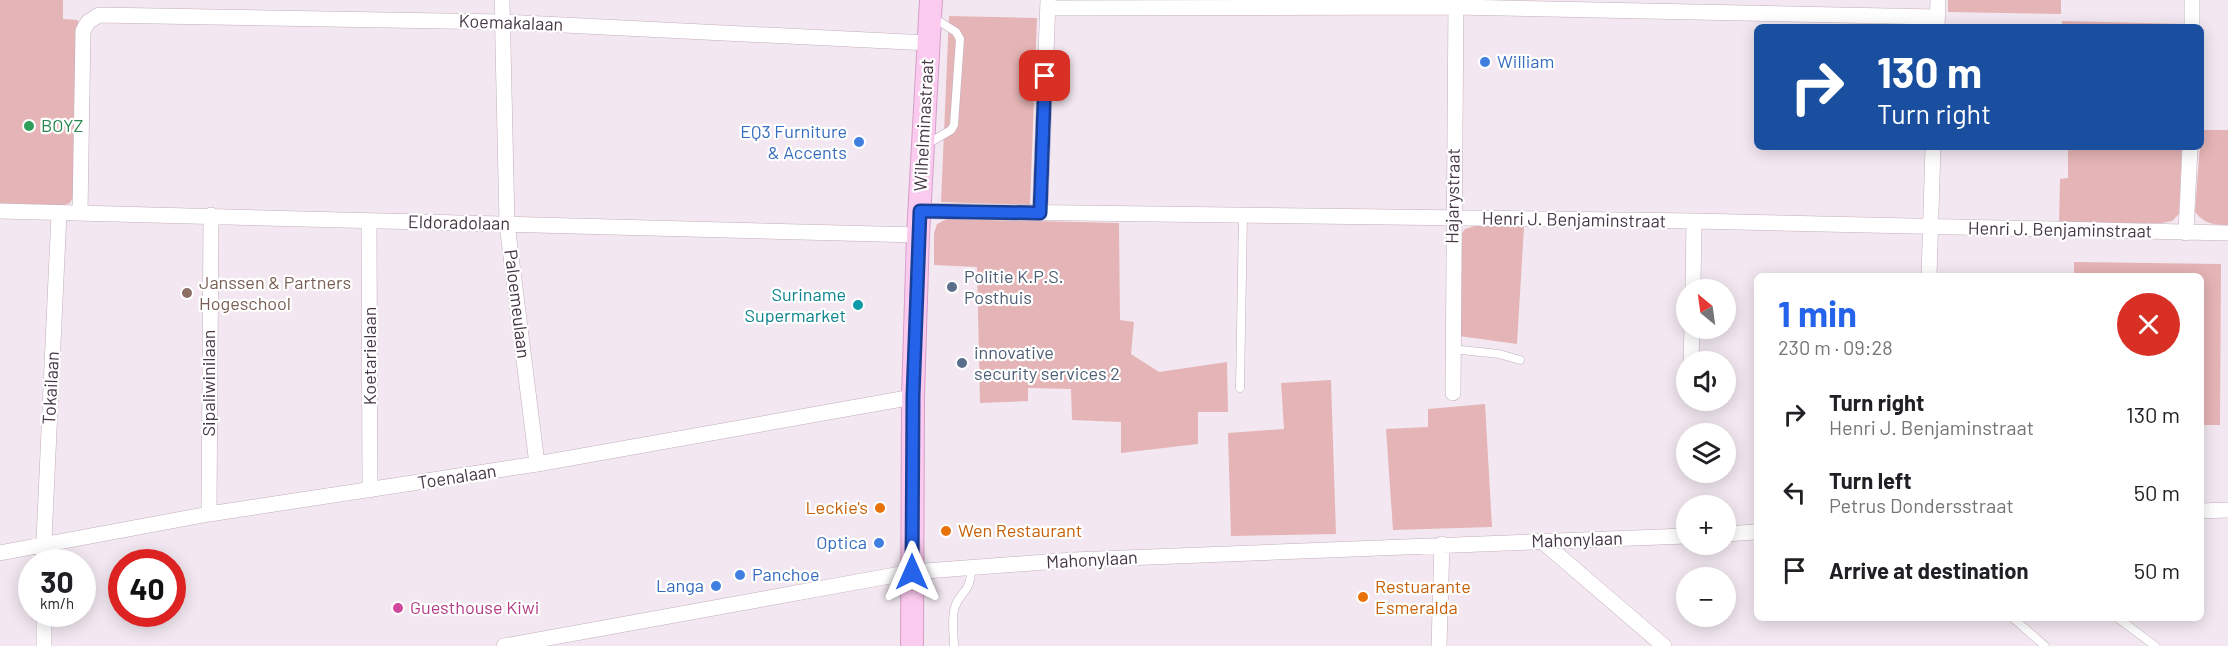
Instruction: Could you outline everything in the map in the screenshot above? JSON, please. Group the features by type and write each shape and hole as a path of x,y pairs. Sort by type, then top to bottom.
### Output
{"street":[{"name":"Paloemeulaan","path":"502,0 507,224 537,464"},
{"path":"1040,213 1048,4 1456,4 1937,22 1938,0"},
{"path":"2192,0 2192,24"},
{"name":"Hajarystraat","path":"1453,393 1456,4"},
{"name":"Wilhelminastraat","path":"912,646 913,396 918,236 931,8"},
{"name":"Koemakalaan","path":"80,213 83,31 93,18 99,15 502,22 929,43"},
{"path":"1929,273 1933,150"},
{"path":"2186,233 2190,150"},
{"name":"Eldoradolaan","path":"0,211 918,236"},
{"name":"Henri J. Benjaminstraat","path":"920,211 1694,221 2228,233"},
{"name":"Tokailaan","path":"43,549 59,213"},
{"name":"Sipaliwinilaan","path":"209,514 211,215"},
{"path":"1693,279 1694,221"},
{"name":"Koetarielaan","path":"369,222 370,490"},
{"name":"Toenalaan","path":"0,553 209,514 537,464 913,396"},
{"path":"2204,511 2228,510"},
{"path":"1736,533 1754,532"},
{"name":"Mahonylaan","path":"504,646 535,643 912,572 1073,560 1676,536"},
{"path":"1543,542 1664,646"},
{"path":"1439,646 1442,544"},
{"path":"44,627 44,646"}],"lane":[{"path":"923,145 946,133 954,125 960,39 956,32 931,8"},
{"path":"1240,388 1243,216"},
{"path":"1452,349 1498,354 1520,360"},
{"path":"954,646 953,610 957,601 969,587 971,568"},
{"path":"2016,621 2045,646"},
{"path":"2122,621 2155,646"}],"shaded area":[{"path":"0,0 63,0 63,19 78,20 74,195 70,203 62,206 0,204"},
{"path":"1948,0 2061,0 2061,14 1948,12"},
{"path":"949,16 1037,18 1030,205 941,202"},
{"path":"2062,21 2186,24 2062,24"},
{"path":"2204,130 2228,130 2228,225 2210,223 2195,212 2200,150 2204,150"},
{"path":"2068,150 2182,150 2179,214 2172,221 2162,223 2059,223 2060,179 2068,178"},
{"path":"947,219 1119,223 1120,320 1134,322 1131,354 1159,372 1227,362 1228,412 1198,412 1198,444 1121,453 1121,422 1072,420 1071,389 1028,388 1028,401 980,403 977,267 934,265 934,233 937,224"},
{"path":"1481,224 1524,227 1517,344 1459,336 1460,236 1465,229"},
{"path":"2074,262 2221,264 2220,425 2204,425 2204,273 2074,273"},
{"path":"1331,380 1336,534 1231,536 1228,433 1284,429 1281,383"},
{"path":"1485,404 1492,527 1393,530 1386,429 1428,427 1428,409"}],"place":[{"name":"William","path":"1485,62"},
{"name":"BOYZ","path":"29,126"},
{"name":"EQ3 Furniture & Accents","path":"859,142"},
{"name":"Politie K.P.S. Posthuis","path":"952,287"},
{"name":"Janssen & Partners Hogeschool","path":"187,293"},
{"name":"Suriname Supermarket","path":"858,305"},
{"name":"innovative security services 2","path":"962,363"},
{"name":"Leckie's","path":"880,508"},
{"name":"Wen Restaurant","path":"946,531"},
{"name":"Optica","path":"879,543"},
{"name":"Panchoe","path":"740,575"},
{"name":"Langa","path":"716,586"},
{"name":"Restuarante Esmeralda","path":"1363,597"},
{"name":"Guesthouse Kiwi","path":"398,608"}],"route":[{"path":"912,572 913,396 920,211 1040,213 1045,76"}]}
